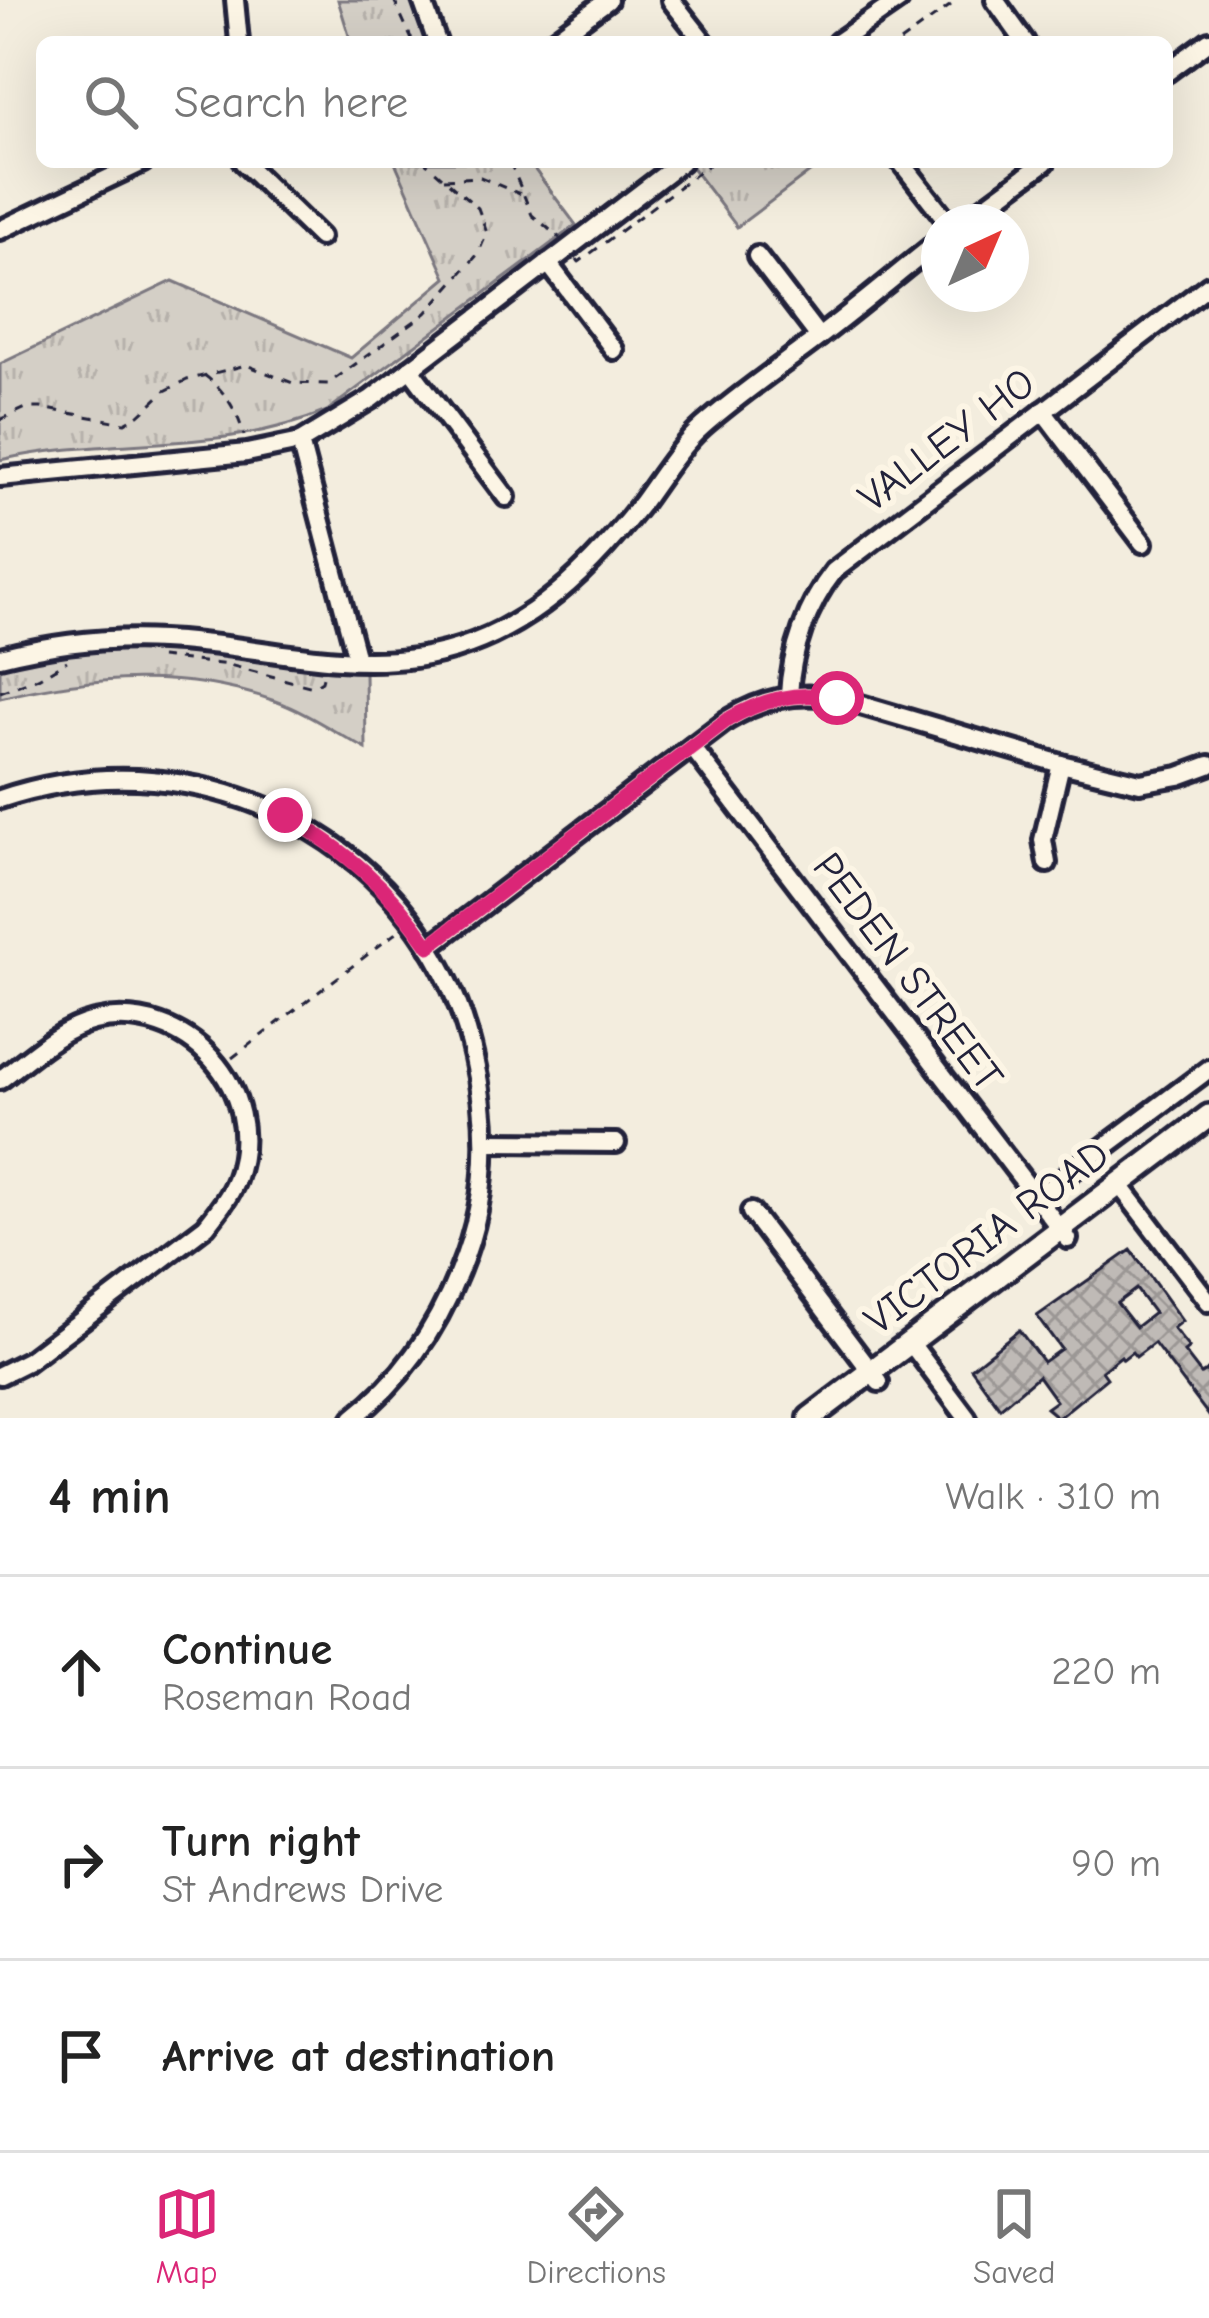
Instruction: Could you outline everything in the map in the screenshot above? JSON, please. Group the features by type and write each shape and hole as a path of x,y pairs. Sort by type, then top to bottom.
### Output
{"main road":[{"name":"VICTORIA ROAD","path":"832,1418 876,1377 1123,1189 1209,1116"},
{"name":"VICTORIA ROAD","path":"1123,1189 1209,1132"},
{"name":"VICTORIA ROAD","path":"810,1418 876,1377"}],"street":[{"path":"235,0 238,36"},
{"path":"422,0 435,36"},
{"path":"559,36 608,0"},
{"path":"671,0 699,36"},
{"path":"847,36 898,0"},
{"path":"995,0 1021,36"},
{"path":"1173,68 1209,41"},
{"path":"0,230 130,168"},
{"path":"249,168 320,237"},
{"path":"0,477 247,453 300,442 410,369 673,168"},
{"path":"906,168 933,204"},
{"path":"988,204 1037,168"},
{"path":"0,657 91,642 164,640 327,659 416,658 465,646 540,609 606,549 696,432 921,255"},
{"path":"757,256 819,337"},
{"path":"548,262 614,350"},
{"name":"VALLEY HO","path":"789,695 806,618 834,572 1209,285"},
{"path":"410,369 506,497"},
{"path":"1043,411 1143,543"},
{"path":"300,442 357,659"},
{"path":"429,946 743,711 789,695 837,698 1140,783 1209,765"},
{"name":"PEDEN STREET","path":"692,747 1064,1234"},
{"path":"1047,863 1042,840 1061,764"},
{"path":"0,799 84,778 174,781 285,815 340,847 384,888 412,921 453,986 467,1024 487,1142 472,1242 437,1322 402,1372 353,1418"},
{"path":"0,1080 76,1027 131,1018 168,1026 196,1042 222,1066 238,1111 241,1146 237,1177 206,1226 28,1361 0,1375"},
{"name":"VICTORIA ROAD","path":"1036,1198 1209,1069"},
{"path":"487,1142 616,1143"},
{"path":"1123,1189 1209,1302"},
{"path":"752,1212 876,1377"},
{"path":"914,1347 967,1418"}],"path":[{"path":"394,0 410,36"},
{"path":"908,36 958,0"},
{"path":"0,420 26,408 124,422 139,416 165,391 203,374 246,365 292,383 328,385 426,313 478,254 487,233 478,208 431,168"},
{"path":"512,168 532,215 554,231 579,262 704,168"},
{"path":"442,179 480,177 523,196"},
{"path":"203,374 236,412 247,453"},
{"path":"161,657 229,665 313,686 322,681 327,659"},
{"path":"0,692 82,658"},
{"path":"222,1066 412,921"}],"green space":[{"path":"338,0 412,0 426,36 349,36"},
{"path":"398,168 533,168 576,225 327,411 247,434 0,460 0,364 173,281 351,358 446,278"},
{"path":"693,168 815,168 737,227"},
{"path":"91,649 194,651 365,671 366,749 287,706 207,684 103,681 0,698 0,667"}],"building":[{"path":"1131,1250 1182,1321 1173,1328 1189,1348 1184,1352 1201,1374 1209,1369 1209,1416 1154,1343 1136,1357 1132,1352 1121,1356 1102,1371 1107,1378 1058,1418 1046,1408 1056,1401 1038,1376 1000,1408 971,1368 1019,1330 1043,1362 1061,1349 1037,1316","holes":["1136,1289 1154,1313 1136,1327 1117,1303"]}],"route":[{"path":"285,815 340,847 384,888 429,946 727,720 789,695 837,698"}]}
